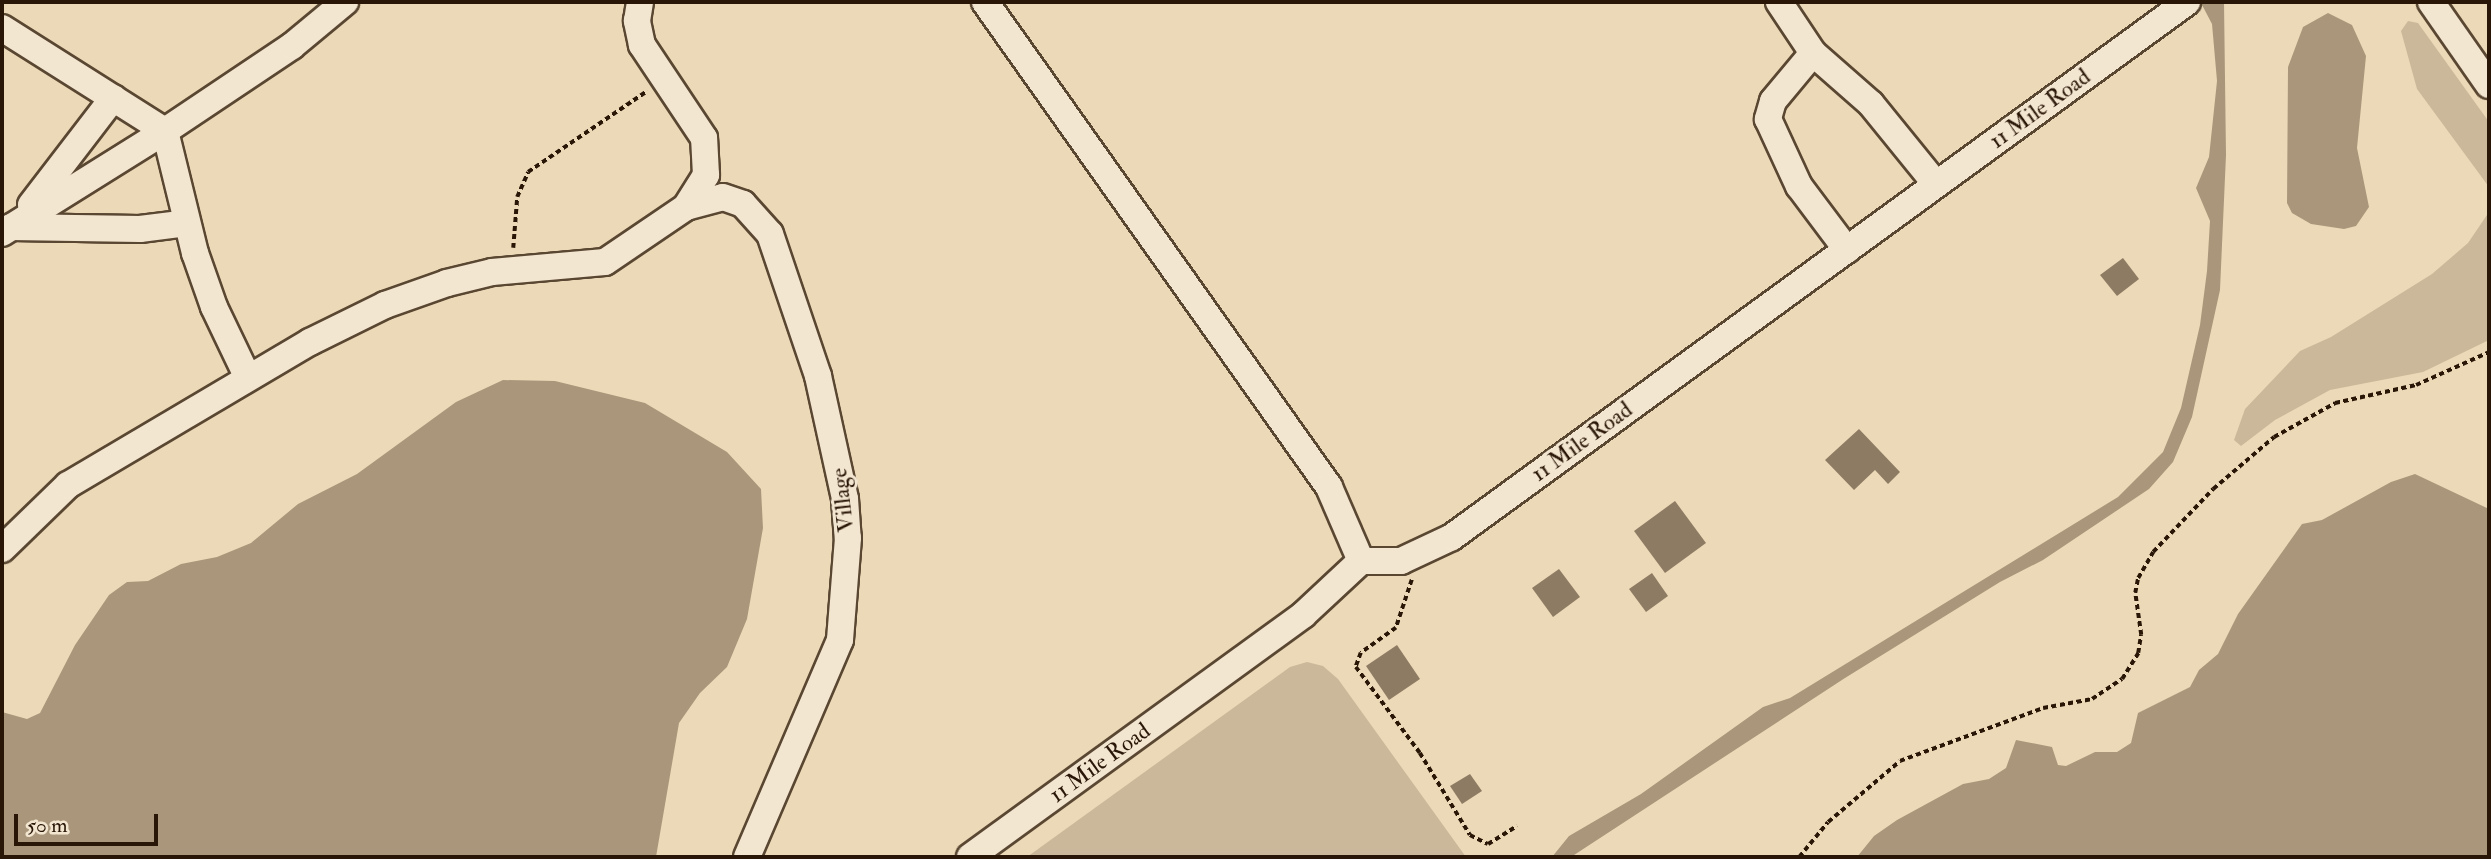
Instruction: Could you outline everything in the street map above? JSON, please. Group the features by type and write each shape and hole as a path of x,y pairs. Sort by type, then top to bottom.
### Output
{"street":[{"path":"6,230 165,131 292,46 345,2"},
{"path":"2,549 68,485 247,376 385,305 458,281 513,271 606,262 686,207 706,175 704,138 642,45 637,21 640,2"},
{"path":"985,2 1329,487 1361,561"},
{"path":"1779,2 1813,53 1871,104 1937,184"},
{"path":"2431,2 2489,85"},
{"name":"11 Mile Road","path":"970,857 1303,615 1361,561 1387,563 1417,555 1452,537 1937,184 2175,6"},
{"path":"2,28 165,131 187,223 214,307 247,376"},
{"path":"1813,53 1773,101 1768,119 1799,186 1847,250"},
{"path":"6,230 113,98"},
{"name":"Village","path":"686,207 723,197 743,204 770,234 818,376 845,499 848,538 840,640 747,857"},
{"path":"6,230 140,229 187,223"}],"path":[{"path":"513,271 514,211 528,172 608,114 665,82"},
{"path":"1799,857 1828,822 1900,761 2043,708 2092,699 2122,679 2138,653 2141,635 2138,578 2153,552 2213,489 2274,437 2335,403 2416,385 2489,352"},
{"path":"1417,555 1405,614 1396,628 1361,653 1356,667 1420,753 1470,835 1488,844 1517,826"}],"shaded area":[{"path":"2224,2 2226,155 2220,290 2192,417 2173,462 2149,489 2043,560 2000,582 1845,678 1571,857 1552,857 1569,836 1641,794 1763,707 1790,698 2118,497 2163,452 2181,408 2200,325 2207,271 2210,221 2196,188 2209,157 2217,81 2212,24 2201,3"},
{"path":"2328,13 2352,25 2366,56 2357,148 2369,207 2356,226 2344,229 2311,224 2292,213 2287,203 2288,67 2303,27"},
{"path":"2408,21 2418,23 2489,122 2489,187 2417,89 2401,31"},
{"path":"2489,212 2489,340 2423,372 2330,390 2275,420 2241,446 2234,440 2245,409 2300,351 2331,337 2432,274 2468,243"},
{"path":"503,380 555,381 645,403 727,452 761,489 763,528 747,619 727,667 700,693 679,723 656,857 2,857 2,712 27,719 40,713 75,645 109,595 127,582 148,581 181,564 217,557 251,543 298,504 357,474 456,402"},
{"path":"2415,474 2489,509 2489,857 1857,857 1874,836 1897,820 1963,784 1989,779 2006,768 2016,740 2052,747 2058,765 2066,766 2095,752 2117,752 2131,743 2138,713 2190,687 2199,670 2218,654 2238,614 2302,524 2322,520 2391,482"},
{"path":"1307,662 1323,666 1338,679 1466,857 1027,857 1290,667"}],"building":[{"path":"2123,258 2139,279 2117,296 2100,275"},
{"path":"1859,429 1900,472 1888,484 1875,470 1854,490 1825,460"},
{"path":"1675,501 1706,543 1665,573 1634,531"},
{"path":"1559,569 1580,597 1553,617 1532,588"},
{"path":"1652,573 1668,596 1646,612 1629,589"},
{"path":"1397,645 1420,679 1389,700 1366,666"},
{"path":"1470,774 1482,791 1462,804 1450,786"}]}
